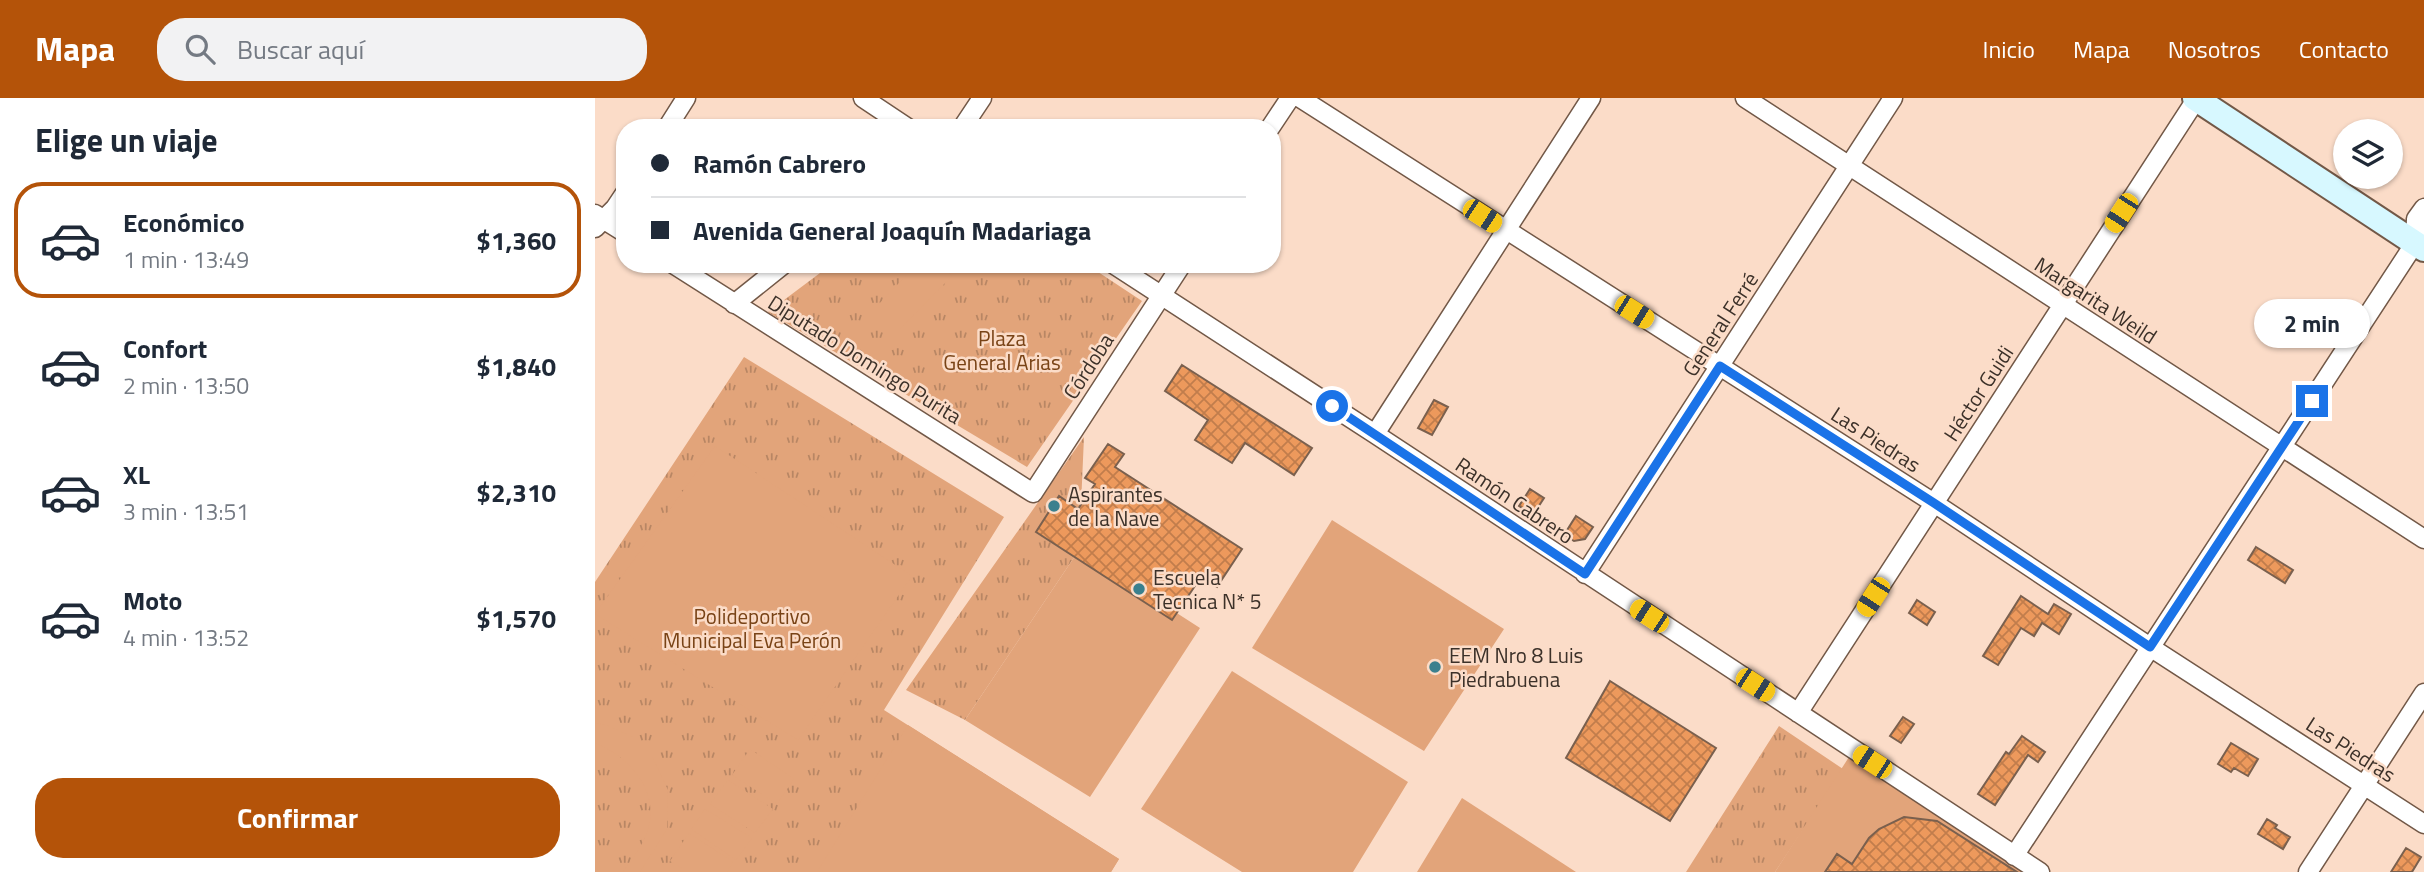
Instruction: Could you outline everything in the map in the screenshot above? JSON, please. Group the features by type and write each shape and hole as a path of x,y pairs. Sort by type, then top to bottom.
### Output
{"street":[{"path":"673,119 686,98"},
{"path":"863,98 894,119"},
{"path":"968,119 982,98"},
{"path":"1276,119 1290,98"},
{"name":"Las Piedras","path":"1300,98 1934,503 2424,824"},
{"path":"1375,434 1591,98"},
{"name":"Margarita Weild","path":"1745,98 2424,539"},
{"name":"General Ferré","path":"1585,574 1893,98"},
{"path":"2196,98 2421,244"},
{"name":"Héctor Guidi","path":"1797,713 2196,98"},
{"path":"616,202 598,221 616,229"},
{"path":"2040,872 2014,856 2283,446 2421,244 2416,219 2424,208"},
{"name":"Diputado Domingo Purita","path":"687,273 1033,493"},
{"path":"734,304 773,273"},
{"name":"Ramón Cabrero","path":"1126,273 2014,856"},
{"name":"Córdoba","path":"1033,493 1176,273"},
{"path":"2308,872 2424,693"}],"green space":[{"name":"Plaza General Arias","path":"820,273 1100,273 1142,301 1027,467 768,312"},
{"path":"908,273 949,273 952,276 900,329 877,306"},
{"name":"Polideportivo Municipal Eva Perón","path":"744,357 1004,517 884,710 1119,859 1111,872 595,872 595,582"},
{"path":"1084,437 1079,550 965,720 906,690"},
{"path":"715,446 912,576 798,740 595,614"},
{"path":"1332,520 1504,629 1424,751 1252,648"},
{"path":"1079,550 1200,628 1090,797 965,720"},
{"path":"1232,671 1408,782 1353,872 1242,872 1141,809"},
{"path":"595,723 633,737 652,756 668,790 667,829 640,872 623,872 646,835 651,815 649,801 645,788 629,766 619,756 595,743"},
{"path":"908,725 1119,859 1111,872 817,872"},
{"path":"1779,726 1843,769 1775,872 1686,872"},
{"path":"750,749 794,779 777,804 732,775"},
{"path":"1849,757 2029,872 1775,872"},
{"path":"728,780 773,809 755,833 710,804"},
{"path":"1462,798 1576,872 1417,872"},
{"path":"705,809 752,838 736,860 691,829"},
{"path":"689,833 733,862 727,872 688,872 670,861"}],"building":[{"path":"1182,365 1312,448 1294,475 1245,443 1232,463 1195,440 1208,420 1165,391"},
{"path":"1434,400 1448,407 1432,435 1418,428"},
{"path":"1108,444 1124,454 1115,467 1242,549 1217,587 1201,577 1172,620 1036,532 1059,496 1078,509 1095,484 1085,478"},
{"path":"1530,489 1544,498 1533,515 1519,506"},
{"path":"1576,516 1593,527 1585,539 1574,541 1564,535"},
{"path":"2256,547 2293,570 2285,583 2248,560"},
{"path":"2021,596 2048,614 2054,604 2071,614 2059,634 2042,623 2034,636 2021,628 1998,665 1983,656"},
{"path":"1917,600 1935,612 1927,625 1909,613"},
{"path":"1610,681 1716,748 1670,821 1566,758"},
{"path":"1903,717 1914,724 1901,743 1890,736"},
{"path":"2022,736 2045,752 2038,762 2028,755 1995,805 1978,794 2006,752 2009,754"},
{"path":"2231,743 2258,759 2248,776 2234,768 2231,772 2218,764"},
{"path":"1904,817 1937,821 2017,872 1825,872 1837,854 1852,864 1869,838 1879,829"},
{"path":"2267,819 2277,825 2275,828 2290,837 2283,849 2258,834"},
{"path":"2406,848 2421,857 2412,872 2391,872"}],"place":[{"name":"Aspirantes de la Nave","path":"1054,506"},
{"name":"Escuela Tecnica N* 5","path":"1139,589"},
{"name":"EEM Nro 8 Luis Piedrabuena","path":"1435,667"}],"route":[{"path":"1332,406 1585,574 1720,366 1934,503 2150,647 2312,401"}]}
